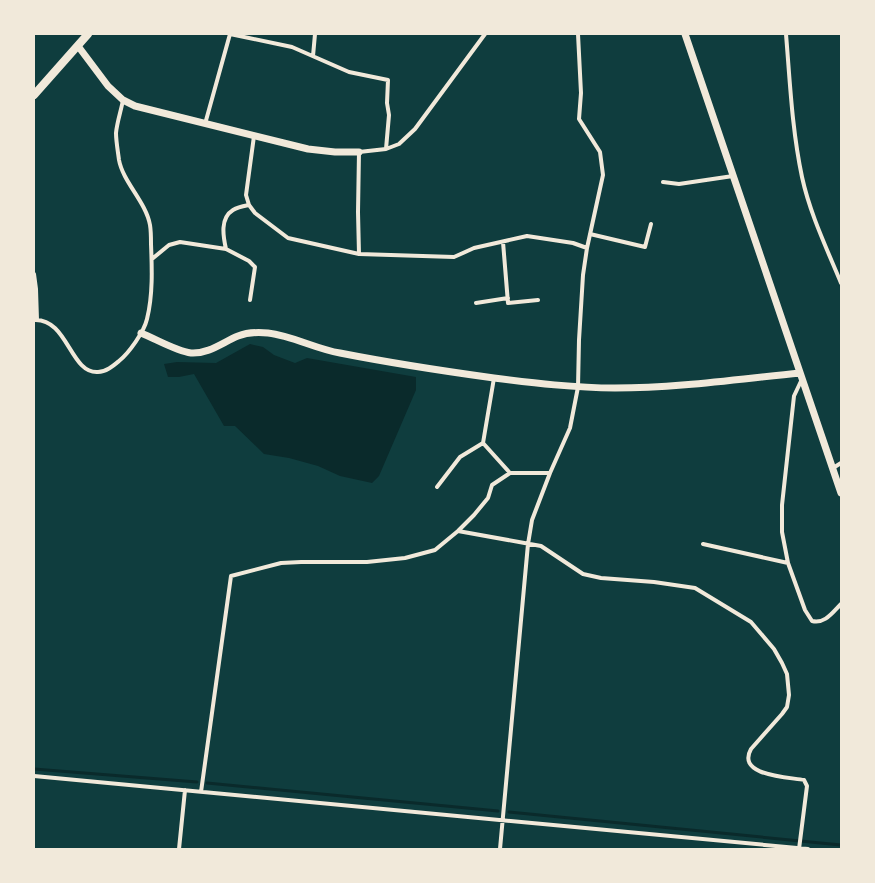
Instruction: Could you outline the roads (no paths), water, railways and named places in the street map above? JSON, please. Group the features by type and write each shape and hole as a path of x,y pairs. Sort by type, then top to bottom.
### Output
{"main road":[{"path":"34,95 88,34"}],"street":[{"path":"205,124 230,34 292,47 349,72 388,80 387,104 389,115 386,149"},
{"path":"313,56 316,34"},
{"path":"78,46 108,86 123,100 148,110 308,148 335,152 359,152 386,149 399,144 415,129 485,34"},
{"path":"500,849 528,544 532,520 550,473 570,428 578,387 579,340 587,248 603,175 600,152 579,119 581,93 578,34"},
{"path":"684,34 841,493"},
{"path":"786,34 796,138 802,178 811,208 841,283"},
{"path":"34,274 36,288 35,320 43,321 58,329 73,354 86,370 98,372 110,369 125,357 141,333 147,320 150,303 152,259 150,225 145,210 119,162 116,134 123,100"},
{"path":"254,136 246,195 249,205 255,213 288,238 359,254 454,256 474,248 527,236 573,243 587,248"},
{"path":"359,152 359,254"},
{"path":"663,182 679,184 733,176"},
{"path":"226,249 223,239 223,227 227,217 232,210 249,205"},
{"path":"590,234 645,247 650,224"},
{"path":"152,259 169,245 180,242 226,249 249,261 256,267 250,300"},
{"path":"503,242 508,303 538,300"},
{"path":"476,303 508,298"},
{"path":"141,333 180,350 191,353 202,352 214,348 238,336 259,332 272,334 338,353 494,378 578,387 615,388 677,385 801,376"},
{"path":"801,376 794,396 782,506 782,532 788,563 805,610 812,621 824,621 841,604"},
{"path":"437,487 460,457 483,443 494,378"},
{"path":"483,443 510,473"},
{"path":"833,468 841,463"},
{"path":"200,792 231,576 281,563 367,562 405,558 435,550 458,531 488,498 492,485 510,473 550,473"},
{"path":"458,531 541,546 583,574 602,578 654,582 695,588 751,622 774,649 782,663 787,674 789,695 787,706 782,714 751,748 748,754 749,763 759,772 804,780 807,786 799,847"},
{"path":"702,544 788,563"},
{"path":"34,776 808,849"},
{"path":"179,849 185,790"}],"water":[{"path":"250,344 263,347 274,355 295,363 307,358 416,377 416,390 379,476 372,483 340,476 318,466 289,458 264,454 235,426 224,426 194,374 179,377 168,377 164,364 177,362 216,363"}],"waterway":[{"path":"34,769 197,782"},
{"path":"207,783 498,811"},
{"path":"509,812 841,845"}]}
